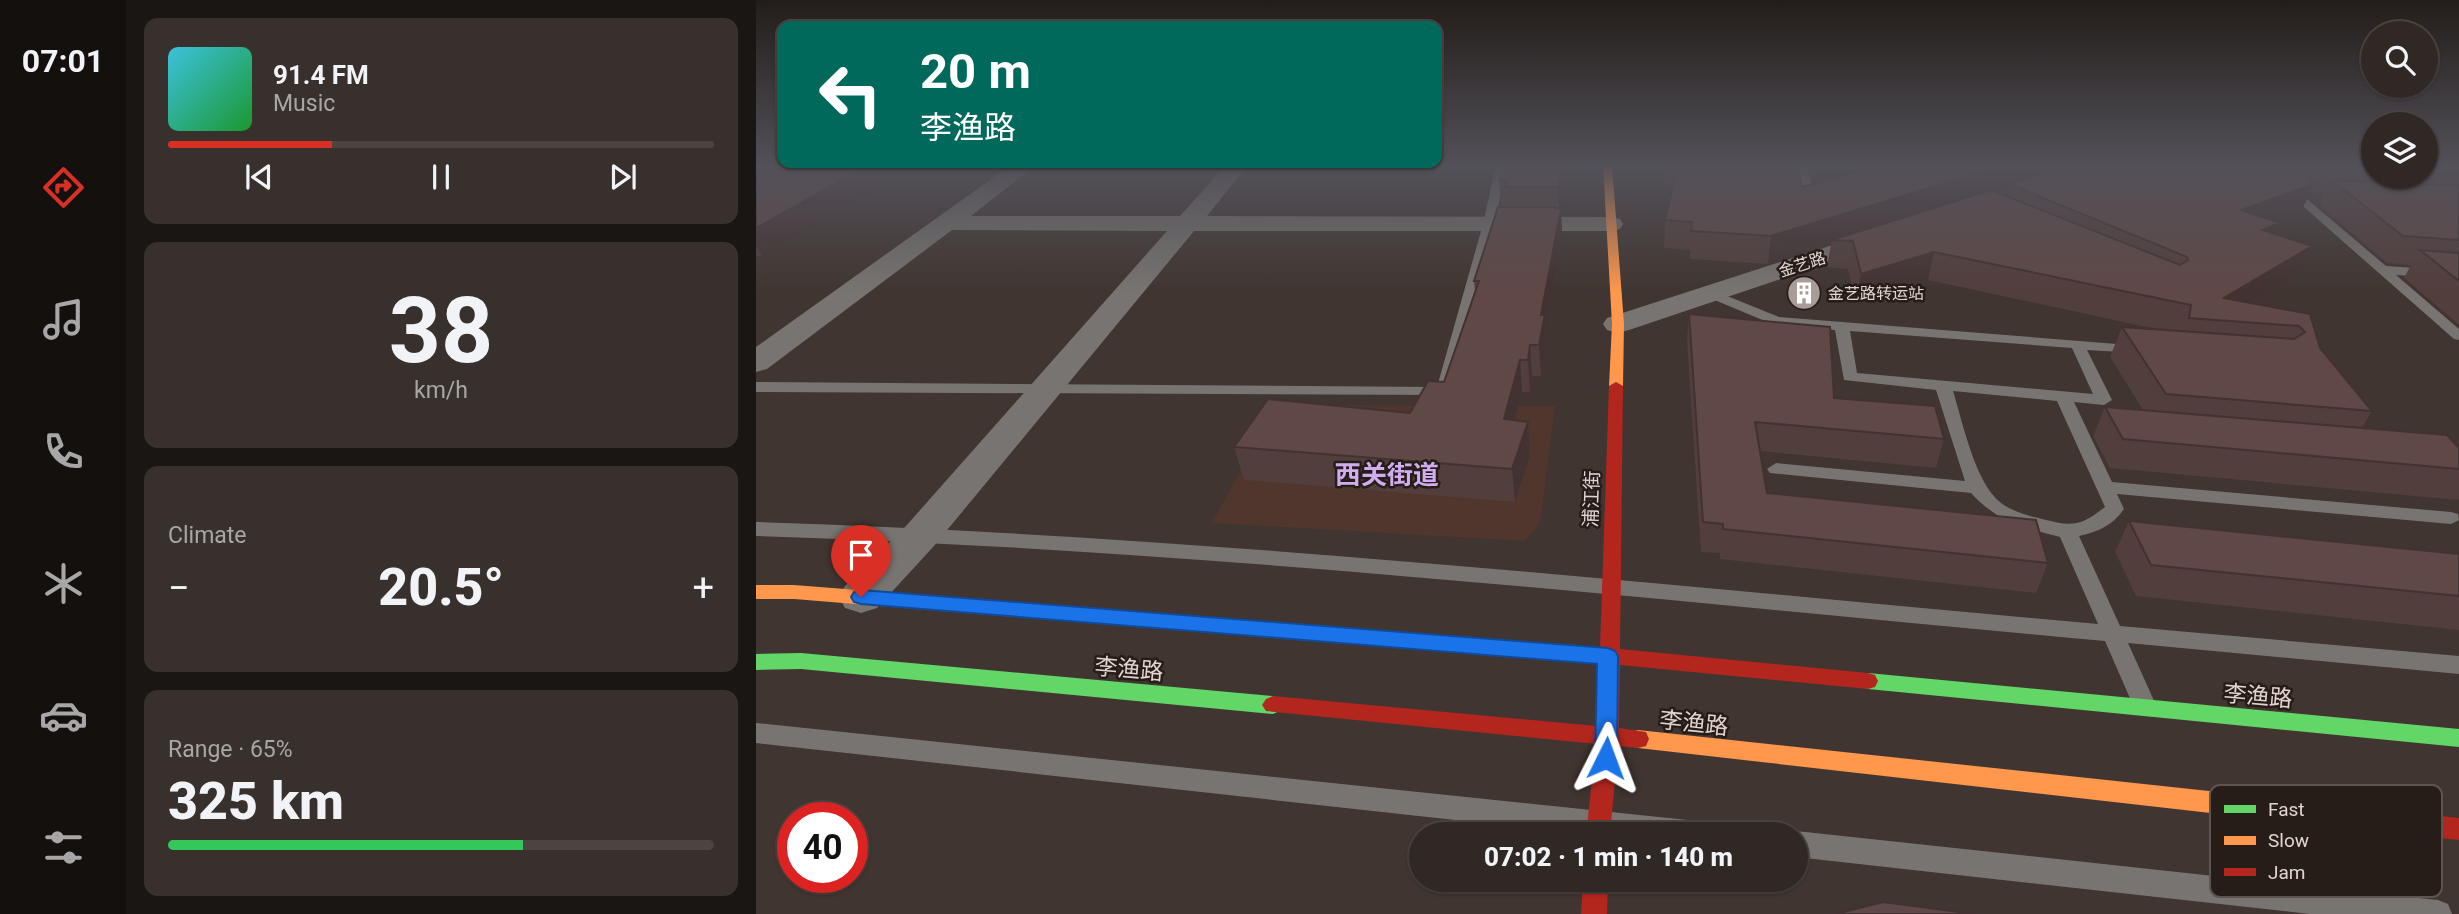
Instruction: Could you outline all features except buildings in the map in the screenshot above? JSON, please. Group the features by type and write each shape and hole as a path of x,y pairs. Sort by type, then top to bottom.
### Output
{"main road":[{"name":"浦江街","path":"1600,822 1608,736 1609,589 1618,324 1610,208"},
{"name":"李渔路","path":"756,592 861,597 1608,656 2459,738"},
{"name":"李渔路","path":"756,662 815,662 1608,736 2210,802"},
{"path":"1594,914 1595,892"}],"street":[{"path":"756,362 967,208"},
{"path":"861,597 920,536 1200,208"},
{"path":"946,223 1611,224"},
{"name":"金艺路","path":"1618,324 1901,231"}],"lane":[{"path":"756,387 1444,392 1492,208"},
{"path":"2311,208 2458,335"},
{"path":"2383,270 2459,275"},
{"path":"1710,293 1776,321 2157,351"},
{"path":"1842,327 1850,377 2104,400 2077,344"},
{"path":"1943,386 1976,488 1995,508 2026,522 2068,531 2094,526 2115,509 2084,426 2063,396"},
{"path":"1776,469 1976,488"},
{"path":"2105,487 2451,518"},
{"path":"756,529 920,536 1360,565 2459,665"},
{"path":"2068,531 2145,708"},
{"path":"756,733 1538,822"},
{"path":"1808,845 2210,889"},
{"path":"2282,897 2438,914"}],"shaded area":[{"path":"1276,405 1555,406 1540,523 1525,541 1212,523"}],"traffic: fast":[{"path":"756,662 801,661 1273,705"},
{"path":"1868,681 2459,738"}],"traffic: slow":[{"path":"1610,208 1618,324 1616,386"},
{"path":"756,592 794,592 1348,636"},
{"path":"1638,739 2210,802"}],"traffic: jam":[{"path":"1599,822 1608,736 1616,386"},
{"path":"1348,636 1608,656 1868,681"},
{"path":"1273,705 1638,739"},
{"path":"2442,827 2459,829"},
{"path":"1594,914 1595,892"}],"place":[{"name":"金艺路转运站","path":"1804,293"}],"district":[{"name":"西关街道","path":"1387,475"}],"route":[{"path":"861,597 1608,656 1606,758"}]}
